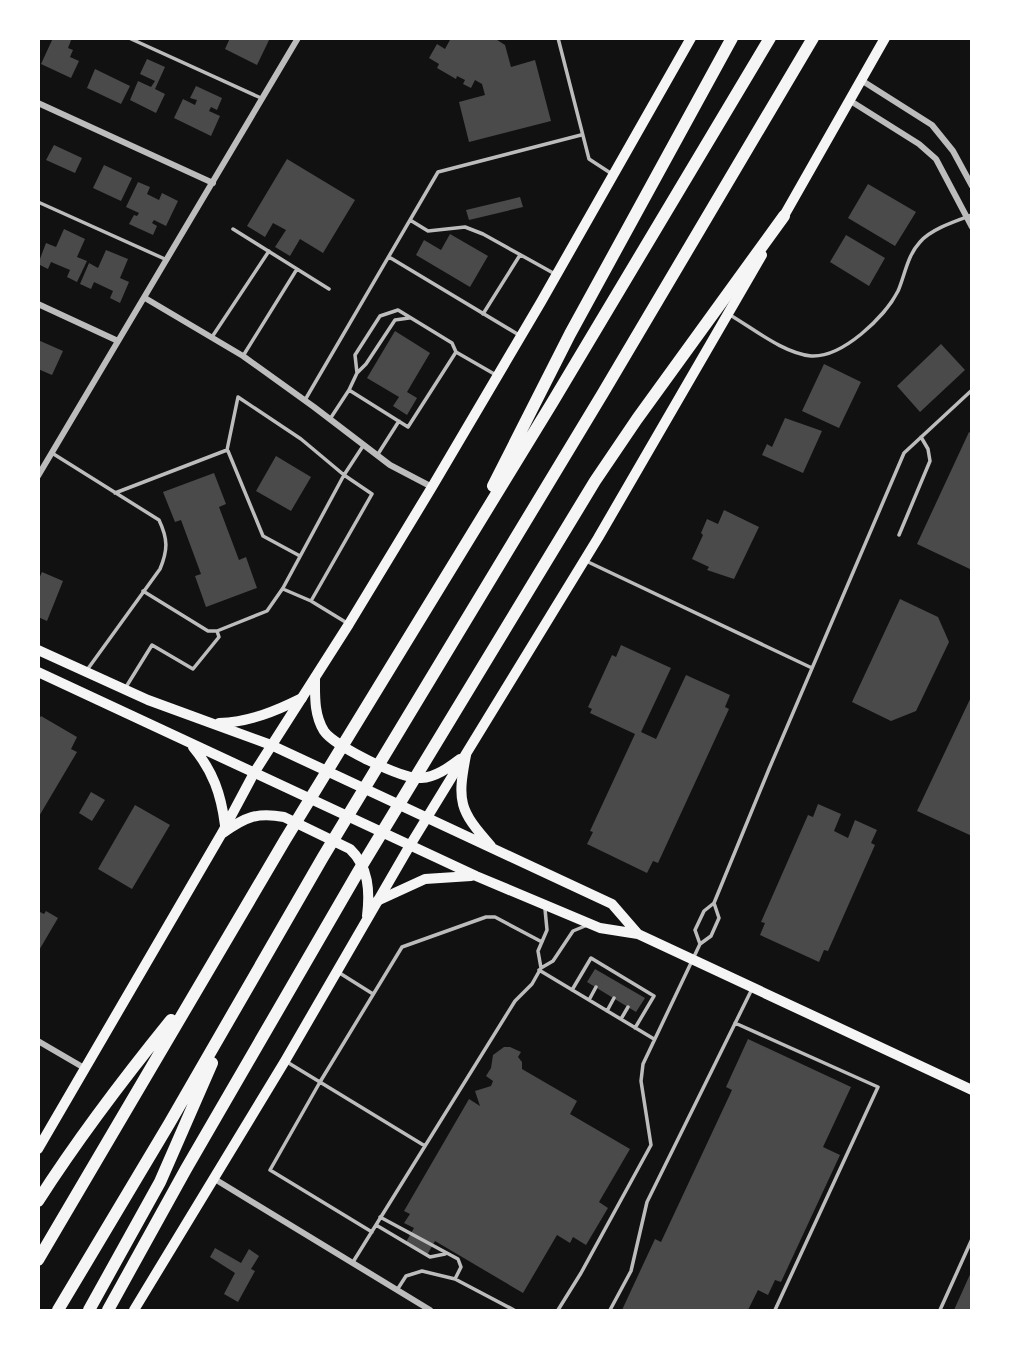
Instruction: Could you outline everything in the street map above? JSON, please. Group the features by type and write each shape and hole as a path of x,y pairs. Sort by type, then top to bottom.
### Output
{"highway":[{"path":"450,569 570,334 732,38"},
{"path":"38,1260 285,840 770,38"},
{"path":"58,1311 323,857 813,38"},
{"path":"111,1306 186,1169 358,872 595,481 636,419 784,216"},
{"path":"38,1201 72,1147 114,1090 200,984"},
{"path":"89,1311 160,1182 238,1005"}],"main road":[{"path":"134,1311 285,1061 409,846 584,561 885,38"},
{"path":"38,1149 254,773 349,625 521,337 690,39"},
{"path":"38,650 125,689 271,745 612,904 638,934"},
{"path":"38,672 409,846 600,928 638,934 971,1090"},
{"path":"316,677 317,714 324,730 333,741 404,776 418,779 439,773 466,755"},
{"path":"214,723 252,719 303,698"},
{"path":"191,745 214,777 220,792 224,829"},
{"path":"466,755 460,795 463,805 469,821 496,851"},
{"path":"224,829 255,815 273,815 284,817 350,849 358,856 368,885 366,920"},
{"path":"377,901 425,879 476,876"}],"street":[{"path":"38,476 298,38"},
{"path":"861,80 932,125 953,151 971,186"},
{"path":"849,100 919,144 936,159 969,216 971,227"},
{"path":"38,103 214,183"},
{"path":"145,298 243,356 377,456 432,487"},
{"path":"38,304 118,341"},
{"path":"38,1041 86,1069"},
{"path":"213,1178 430,1311"}],"lane":[{"path":"128,38 263,99"},
{"path":"558,38 589,159 613,175"},
{"path":"305,400 438,172 581,135"},
{"path":"38,202 167,261"},
{"path":"728,314 786,348 812,356 832,351 859,336 883,313 898,291 906,267 920,242 936,231 969,216"},
{"path":"410,220 428,231 465,227 483,234 556,275"},
{"path":"233,229 329,289"},
{"path":"212,337 268,251"},
{"path":"483,314 520,255"},
{"path":"389,257 521,337"},
{"path":"243,356 297,269"},
{"path":"357,373 355,355 380,316 398,310 452,343 456,352 498,376"},
{"path":"330,419 357,373 395,320 411,318"},
{"path":"349,390 408,427 456,352"},
{"path":"700,944 695,930 704,911 714,904 904,453 971,390"},
{"path":"300,556 263,536 227,450 238,397 301,439 344,475 372,494 311,601"},
{"path":"377,456 399,421"},
{"path":"899,534 930,461 928,449 921,437"},
{"path":"143,591 208,631 217,631 267,611 283,588 344,475 363,446"},
{"path":"115,493 227,450"},
{"path":"52,453 159,520 166,536 167,552 160,569 86,671"},
{"path":"584,561 812,668"},
{"path":"283,588 311,601 349,625"},
{"path":"125,689 152,645 193,670 219,637 217,631"},
{"path":"540,969 538,951 547,930 547,915 542,902"},
{"path":"558,1311 651,1145 641,1081 643,1064 700,944 711,936 719,918 714,904"},
{"path":"372,1232 270,1170 320,1082 402,947 486,916 495,916 542,943"},
{"path":"352,1263 515,1001 532,984 540,969 553,961 573,931 586,925 600,928"},
{"path":"572,990 591,958 654,996 635,1028"},
{"path":"540,969 655,1039"},
{"path":"604,974 608,969"},
{"path":"337,971 373,994"},
{"path":"622,985 625,979"},
{"path":"589,1000 596,987"},
{"path":"635,993 638,987"},
{"path":"610,1311 631,1271 647,1202 753,987"},
{"path":"607,1011 614,998"},
{"path":"621,1019 628,1007"},
{"path":"735,1023 878,1087 775,1311"},
{"path":"285,1061 425,1146"},
{"path":"380,1217 458,1259 461,1267 455,1279"},
{"path":"376,1225 430,1256 446,1254"},
{"path":"940,1311 971,1239"},
{"path":"397,1290 406,1276 422,1271 455,1279 514,1311"}],"building":[{"path":"53,38 72,38 68,48 73,50 70,57 79,61 71,78 41,64"},
{"path":"230,38 270,38 257,65 225,49"},
{"path":"451,38 494,38 505,45 511,67 535,60 551,121 469,142 459,102 485,95 482,84 475,80 471,88 463,84 465,80 457,76 456,79 437,68 439,64 429,58 437,44 445,49"},
{"path":"147,59 165,67 155,89 165,94 156,113 130,100 138,81 151,87 155,81 140,74"},
{"path":"95,69 130,86 121,104 87,88"},
{"path":"196,86 222,98 217,110 211,107 209,111 220,116 211,136 174,118 183,99 195,105 197,100 190,98"},
{"path":"54,145 82,158 75,173 46,160"},
{"path":"287,159 355,200 323,253 300,239 290,256 275,247 286,230 273,223 265,237 247,226"},
{"path":"104,165 132,178 121,201 93,188"},
{"path":"138,182 150,187 147,194 159,200 162,193 178,201 166,226 154,220 152,223 157,226 153,235 129,224 134,215 139,213 126,207"},
{"path":"868,184 916,212 895,246 848,218"},
{"path":"520,197 523,207 469,220 466,210"},
{"path":"64,229 85,239 77,257 87,261 77,282 67,277 70,270 51,262 48,269 38,264 46,243 56,247"},
{"path":"450,234 488,256 470,287 416,255 424,240 441,250"},
{"path":"846,235 885,258 869,286 830,262"},
{"path":"106,250 128,259 120,278 129,282 120,303 110,298 113,291 94,282 91,289 80,284 89,263 98,268"},
{"path":"395,331 430,353 407,392 417,398 407,415 393,406 399,397 367,378"},
{"path":"38,340 63,351 52,375 38,369"},
{"path":"941,344 965,370 920,412 897,386"},
{"path":"824,364 861,382 839,428 802,411"},
{"path":"785,418 822,431 803,473 762,455 767,444 772,447"},
{"path":"969,432 972,434 972,570 917,544"},
{"path":"276,456 311,477 291,511 256,491"},
{"path":"214,473 226,504 219,507 239,560 246,557 257,588 206,607 195,576 201,574 181,520 175,522 163,492"},
{"path":"724,510 759,527 734,579 707,570 709,567 692,559 707,519 718,524"},
{"path":"42,572 63,581 47,621 38,617 38,581"},
{"path":"900,599 938,617 949,642 916,711 891,721 852,702"},
{"path":"621,645 671,668 641,732 656,739 686,675 730,695 725,707 729,709 658,863 653,861 647,873 587,844 593,832 590,831 635,734 590,713 592,709 588,707 612,655 616,657"},
{"path":"972,695 972,836 917,811"},
{"path":"41,716 77,737 71,749 77,752 38,818 38,720"},
{"path":"91,792 105,800 92,821 79,813"},
{"path":"818,804 841,814 834,831 848,838 855,820 877,830 871,843 875,845 828,951 824,950 819,962 760,935 765,923 761,922 808,815 813,817"},
{"path":"135,805 170,825 132,889 98,869"},
{"path":"38,911 44,914 46,911 58,918 38,952"},
{"path":"595,969 645,998 636,1012 587,982"},
{"path":"748,1039 851,1087 823,1147 840,1155 781,1282 775,1280 768,1295 758,1290 748,1310 622,1310 655,1239 661,1242 732,1090 726,1087"},
{"path":"504,1047 521,1052 518,1057 522,1062 522,1069 577,1101 570,1114 630,1149 599,1202 608,1208 586,1245 573,1237 570,1243 557,1235 523,1293 435,1241 427,1255 406,1242 414,1228 404,1223 410,1214 404,1211 469,1099 480,1106 475,1091 491,1086 493,1081 486,1076 491,1068 493,1055"},
{"path":"215,1248 241,1263 249,1249 259,1256 251,1269 255,1271 238,1302 224,1294 235,1273 210,1257"},
{"path":"972,1270 972,1310 954,1310"}]}
